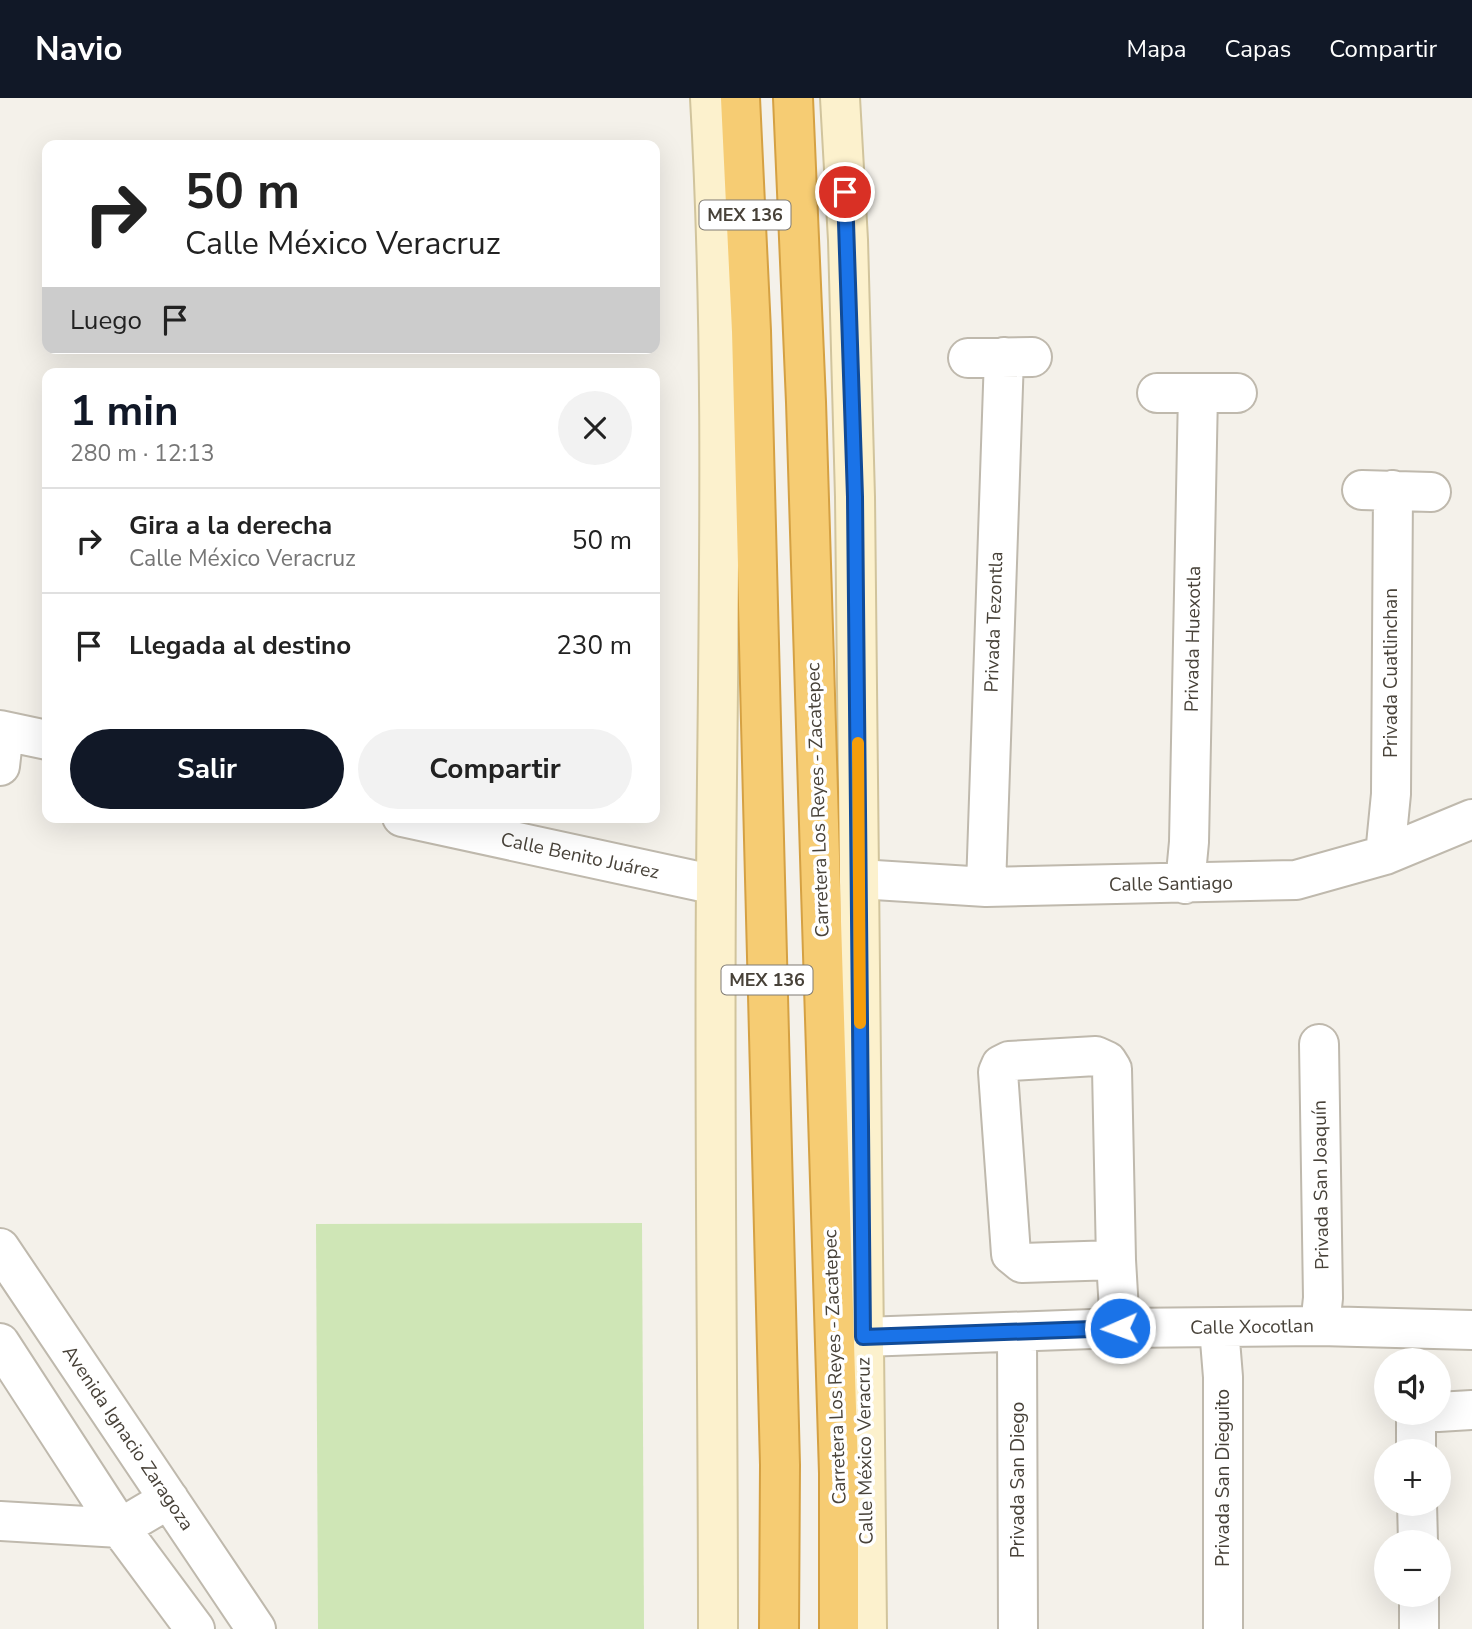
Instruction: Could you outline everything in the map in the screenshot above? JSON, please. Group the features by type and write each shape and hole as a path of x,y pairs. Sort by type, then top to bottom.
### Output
{"highway":[{"name":"MEX 136","path":"740,98 751,331 778,1409 779,1629"},
{"name":"Carretera Los Reyes - Zacatepec","path":"793,98 806,402 839,1474 839,1629"}],"street":[{"path":"710,98 716,216 721,530 716,885 719,1629"},
{"name":"Calle México Veracruz","path":"840,98 848,240 855,497 867,1629"},
{"name":"Privada Tezontla","path":"986,887 1001,357"},
{"path":"1157,393 1237,393"},
{"name":"Privada Huexotla","path":"1185,884 1189,842 1198,393"},
{"name":"Privada Cuatlinchan","path":"1385,855 1391,794 1377,490 1431,492"},
{"path":"1,742 42,740"},
{"name":"Calle Santiago","path":"859,879 986,887 1296,880 1385,855 1472,819"},
{"name":"Calle Benito Juárez","path":"430,823 716,885"},
{"name":"Privada San Joaquín","path":"1319,1044 1323,1298 1320,1326"},
{"path":"1116,1260 1022,1263 1010,1254 998,1073 1001,1065 1009,1060 1096,1056 1107,1061 1112,1069 1120,1328"},
{"name":"Avenida Ignacio Zaragoza","path":"0,1248 256,1629"},
{"name":"Calle Xocotlan","path":"863,1337 1120,1328 1320,1326 1472,1330"},
{"name":"Privada San Dieguito","path":"1219,1328 1223,1377 1223,1629"},
{"name":"Privada San Diego","path":"1017,1332 1018,1629"},
{"path":"0,1343 120,1528 195,1629"},
{"path":"1451,1411 1472,1410"},
{"path":"0,1521 120,1528 169,1499"},
{"path":"1419,1607 1419,1629"}],"green space":[{"path":"642,1223 644,1629 318,1629 316,1224"}],"slow traffic":[{"path":"858,743 860,1023"}],"route":[{"path":"845,192 855,497 863,1337 1120,1328"}]}
